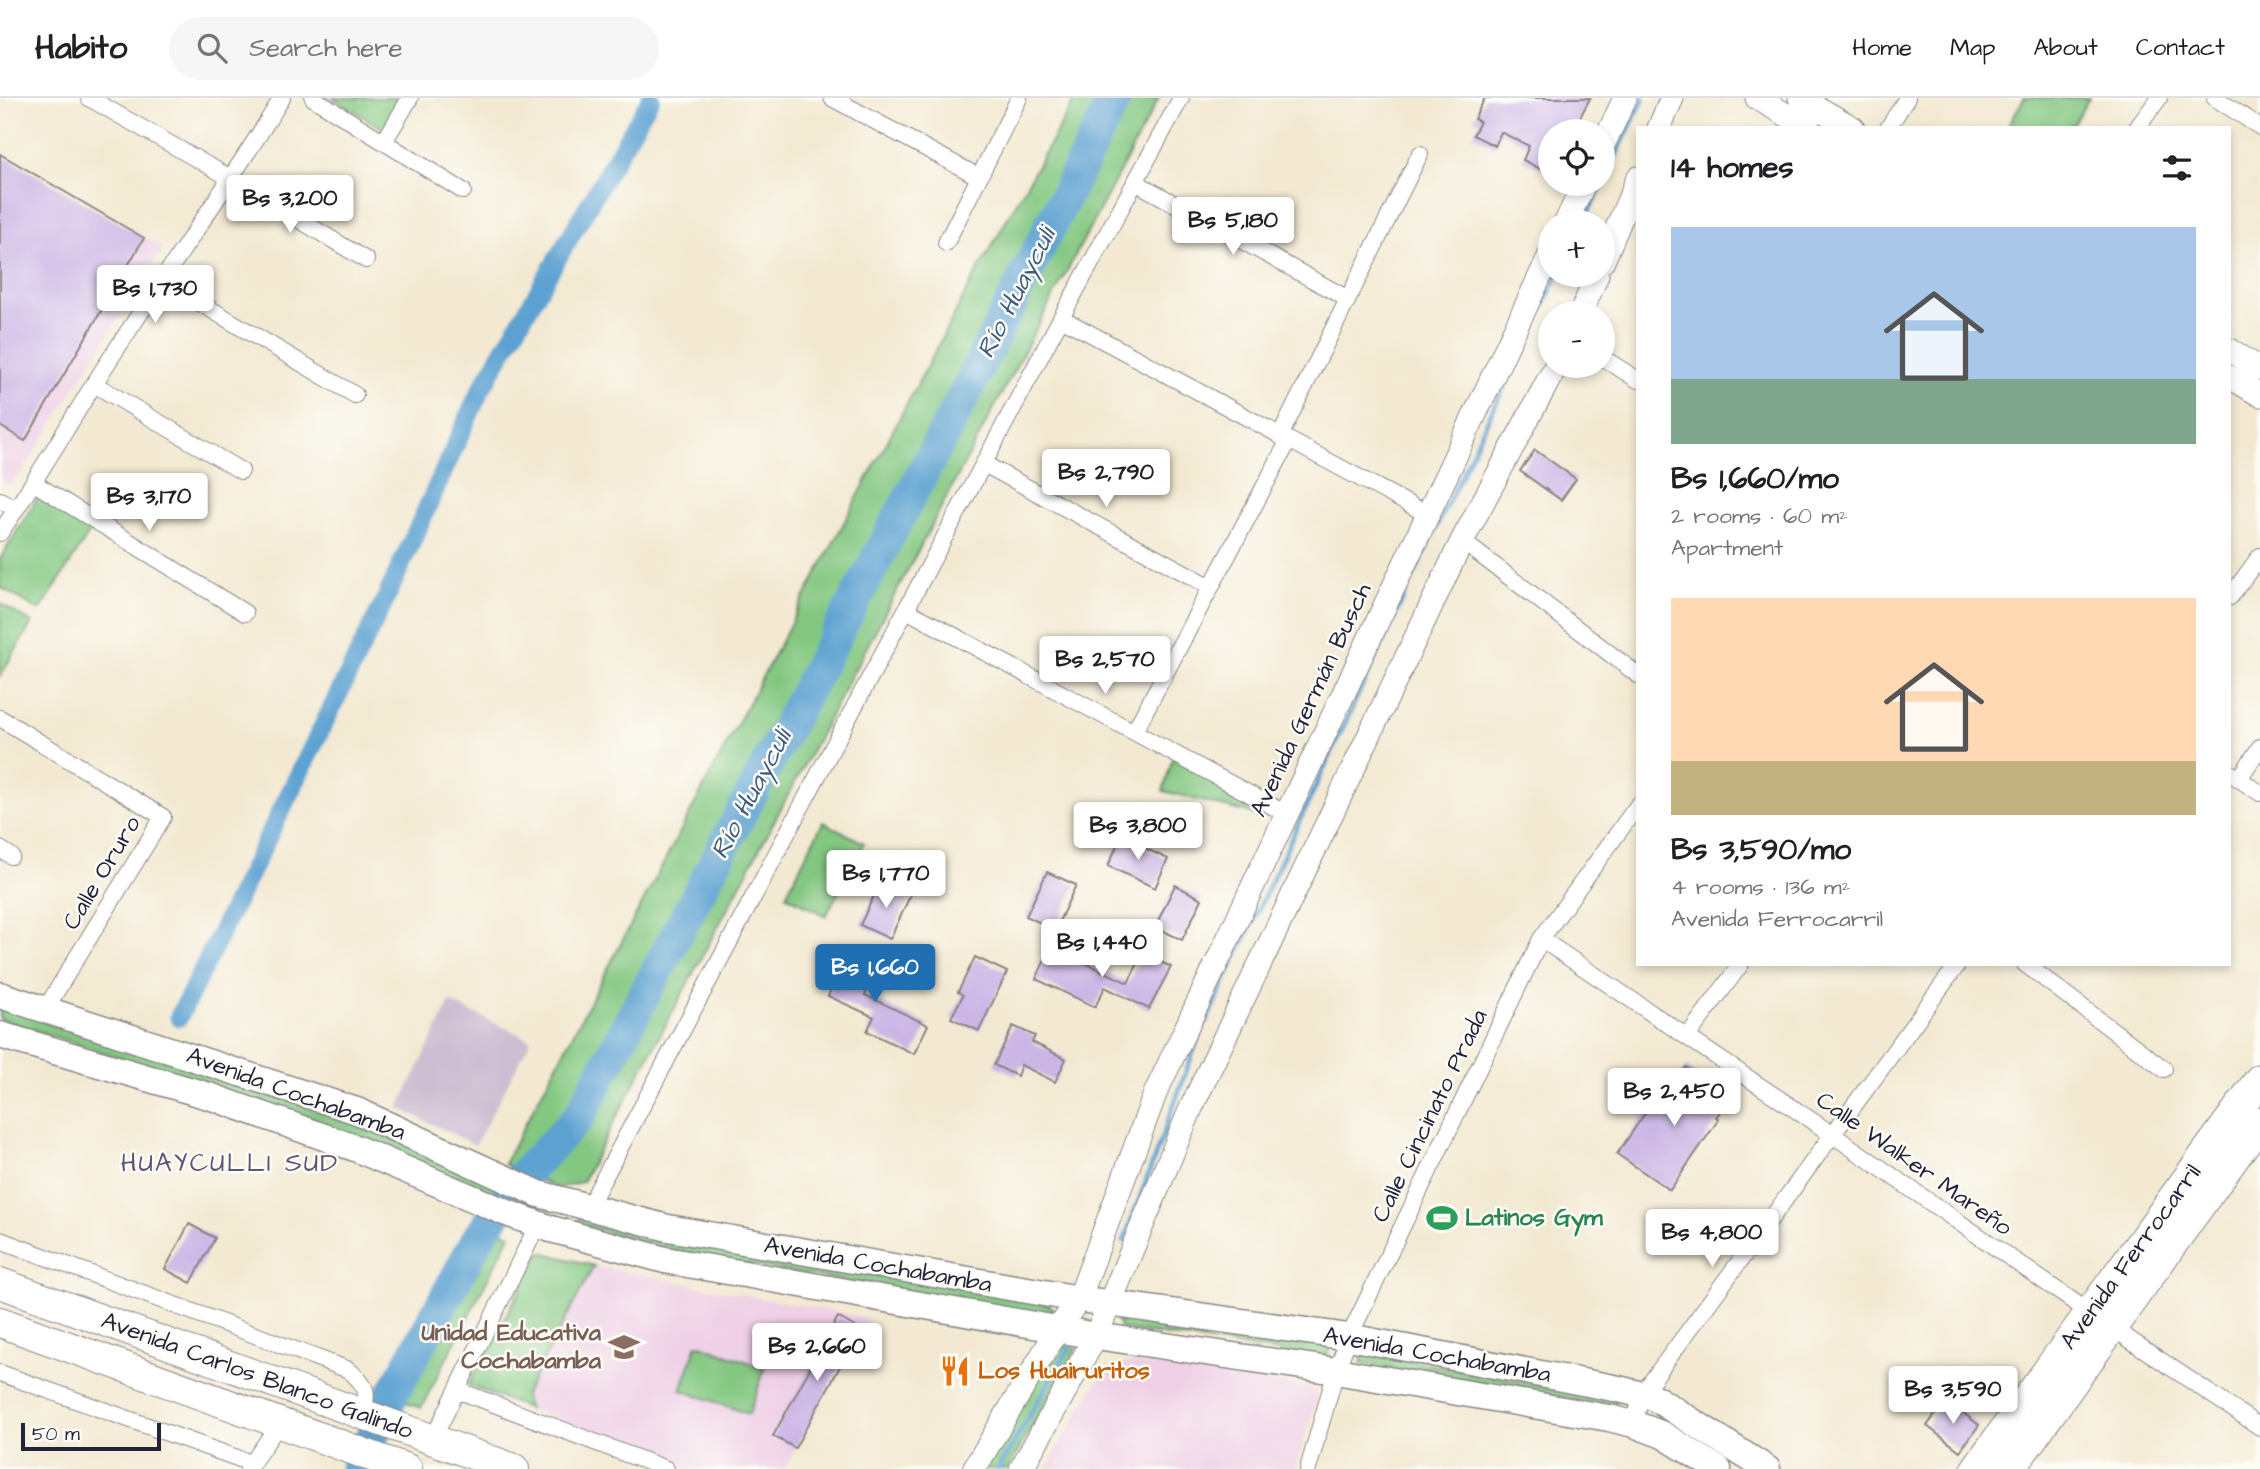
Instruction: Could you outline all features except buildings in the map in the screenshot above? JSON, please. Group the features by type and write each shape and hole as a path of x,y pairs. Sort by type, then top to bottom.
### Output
{"highway":[{"name":"Avenida Ferrocarril","path":"2010,1469 2101,1321 2260,1079"},
{"name":"Avenida Ferrocarril","path":"1976,1469 2101,1321 2260,1122"},
{"name":"Avenida Carlos Blanco Galindo","path":"0,1283 514,1469"},
{"name":"Avenida Carlos Blanco Galindo","path":"0,1322 387,1462"}],"main road":[{"name":"Avenida Cochabamba","path":"0,995 357,1111 514,1182 588,1208 668,1228 1079,1299 1349,1337 1642,1394 1669,1406 1767,1469"},
{"name":"Avenida Cochabamba","path":"0,1035 212,1097 355,1147 498,1209 545,1226 665,1260 1096,1336 1336,1370 1634,1424 1663,1435 1718,1469"},
{"path":"545,1226 563,1200"}],"street":[{"path":"89,98 232,179 366,260"},
{"path":"0,533 94,384 232,179 282,98"},
{"path":"313,98 463,191"},
{"path":"384,142 410,98"},
{"path":"832,98 979,177"},
{"path":"946,243 1020,98"},
{"path":"588,1208 1060,318 1181,98"},
{"path":"1615,119 1625,98"},
{"path":"1660,126 1672,98"},
{"path":"1757,98 1806,126"},
{"path":"1800,98 1849,126"},
{"path":"1889,126 1907,98"},
{"path":"2138,126 2159,98"},
{"path":"2215,98 2260,127"},
{"path":"1134,732 1211,587 1420,153"},
{"path":"1135,182 1348,299"},
{"path":"1615,233 1636,183"},
{"name":"Avenida Germán Busch","path":"974,1469 1058,1329 1079,1299 1156,1094 1538,280"},
{"path":"163,281 355,395"},
{"path":"1060,318 1427,514"},
{"path":"2231,351 2260,369"},
{"path":"1615,366 1636,379"},
{"path":"1021,1469 1096,1336 1186,1118 1462,541 1550,378"},
{"path":"2231,378 2260,395"},
{"path":"94,384 241,471"},
{"path":"984,464 1211,587"},
{"path":"34,483 245,613"},
{"path":"0,500 16,509"},
{"path":"1462,541 1636,673"},
{"path":"2231,596 2260,556"},
{"path":"906,610 1287,814"},
{"name":"Calle Oruro","path":"0,718 163,817 46,1008"},
{"path":"2260,747 2234,776 2260,793"},
{"name":"Calle Cincinato Prada","path":"1308,1469 1336,1370 1349,1337 1541,939 1636,808"},
{"name":"Calle Walker Mareño","path":"1541,939 2260,1427"},
{"path":"1687,1037 1740,966"},
{"path":"1634,1424 1642,1394 1957,966"},
{"path":"2028,966 2164,1069"},
{"path":"433,1439 545,1226"},
{"path":"0,1240 349,1370 363,1384 374,1418"},
{"path":"0,1373 249,1466 279,1424"},
{"path":"457,1390 666,1469"}],"shaded area":[{"path":"0,154 163,248 23,471 9,485 0,480"},
{"path":"450,1002 531,1040 475,1145 399,1108"},
{"path":"594,1266 867,1318 784,1469 686,1469 529,1409 524,1396"},
{"path":"1137,1363 1308,1387 1315,1391 1317,1399 1295,1469 1046,1469 1103,1371 1121,1364"}],"green space":[{"path":"333,98 403,98 385,130"},
{"path":"1076,98 1159,98 582,1182 557,1188 504,1164 977,272"},
{"path":"2024,98 2089,98 2072,126 2008,126"},
{"path":"38,497 91,530 40,611 0,587 0,559"},
{"path":"0,603 32,623 0,676"},
{"path":"1173,757 1266,806 1264,817 1163,791"},
{"path":"823,822 864,843 826,916 786,895"},
{"path":"0,1005 349,1119 535,1202 532,1211 224,1091 0,1019"},
{"path":"582,1215 1050,1305 1055,1311 1052,1316 689,1255 578,1224"},
{"path":"473,1224 511,1234 421,1408 376,1391"},
{"path":"541,1252 594,1266 524,1396 529,1409 468,1385"},
{"path":"1121,1316 1325,1344 1330,1348 1327,1356 1323,1358 1120,1329 1117,1319"},
{"path":"697,1344 765,1368 749,1414 681,1390"},
{"path":"1058,1344 1077,1348 1008,1469 984,1469"},
{"path":"1363,1354 1613,1398 1615,1407 1361,1363"}],"waterway":[{"path":"179,1017 387,596 480,391 651,98"},
{"name":"Río Huayculi","path":"356,1469 393,1393 478,1238 521,1177 579,1117 969,386 1115,98"},
{"path":"1615,157 1644,98"},
{"path":"1590,210 1596,196"},
{"path":"1124,1241 1198,1039 1439,521 1552,287"},
{"path":"998,1469 1070,1347"}],"place":[{"name":"Latinos Gym","path":"1442,1218"},
{"name":"Unidad Educativa Cochabamba","path":"624,1347"},
{"name":"Los Huairuritos","path":"955,1371"}],"district":[{"name":"HUAYCULLI SUD","path":"230,1163"}]}
